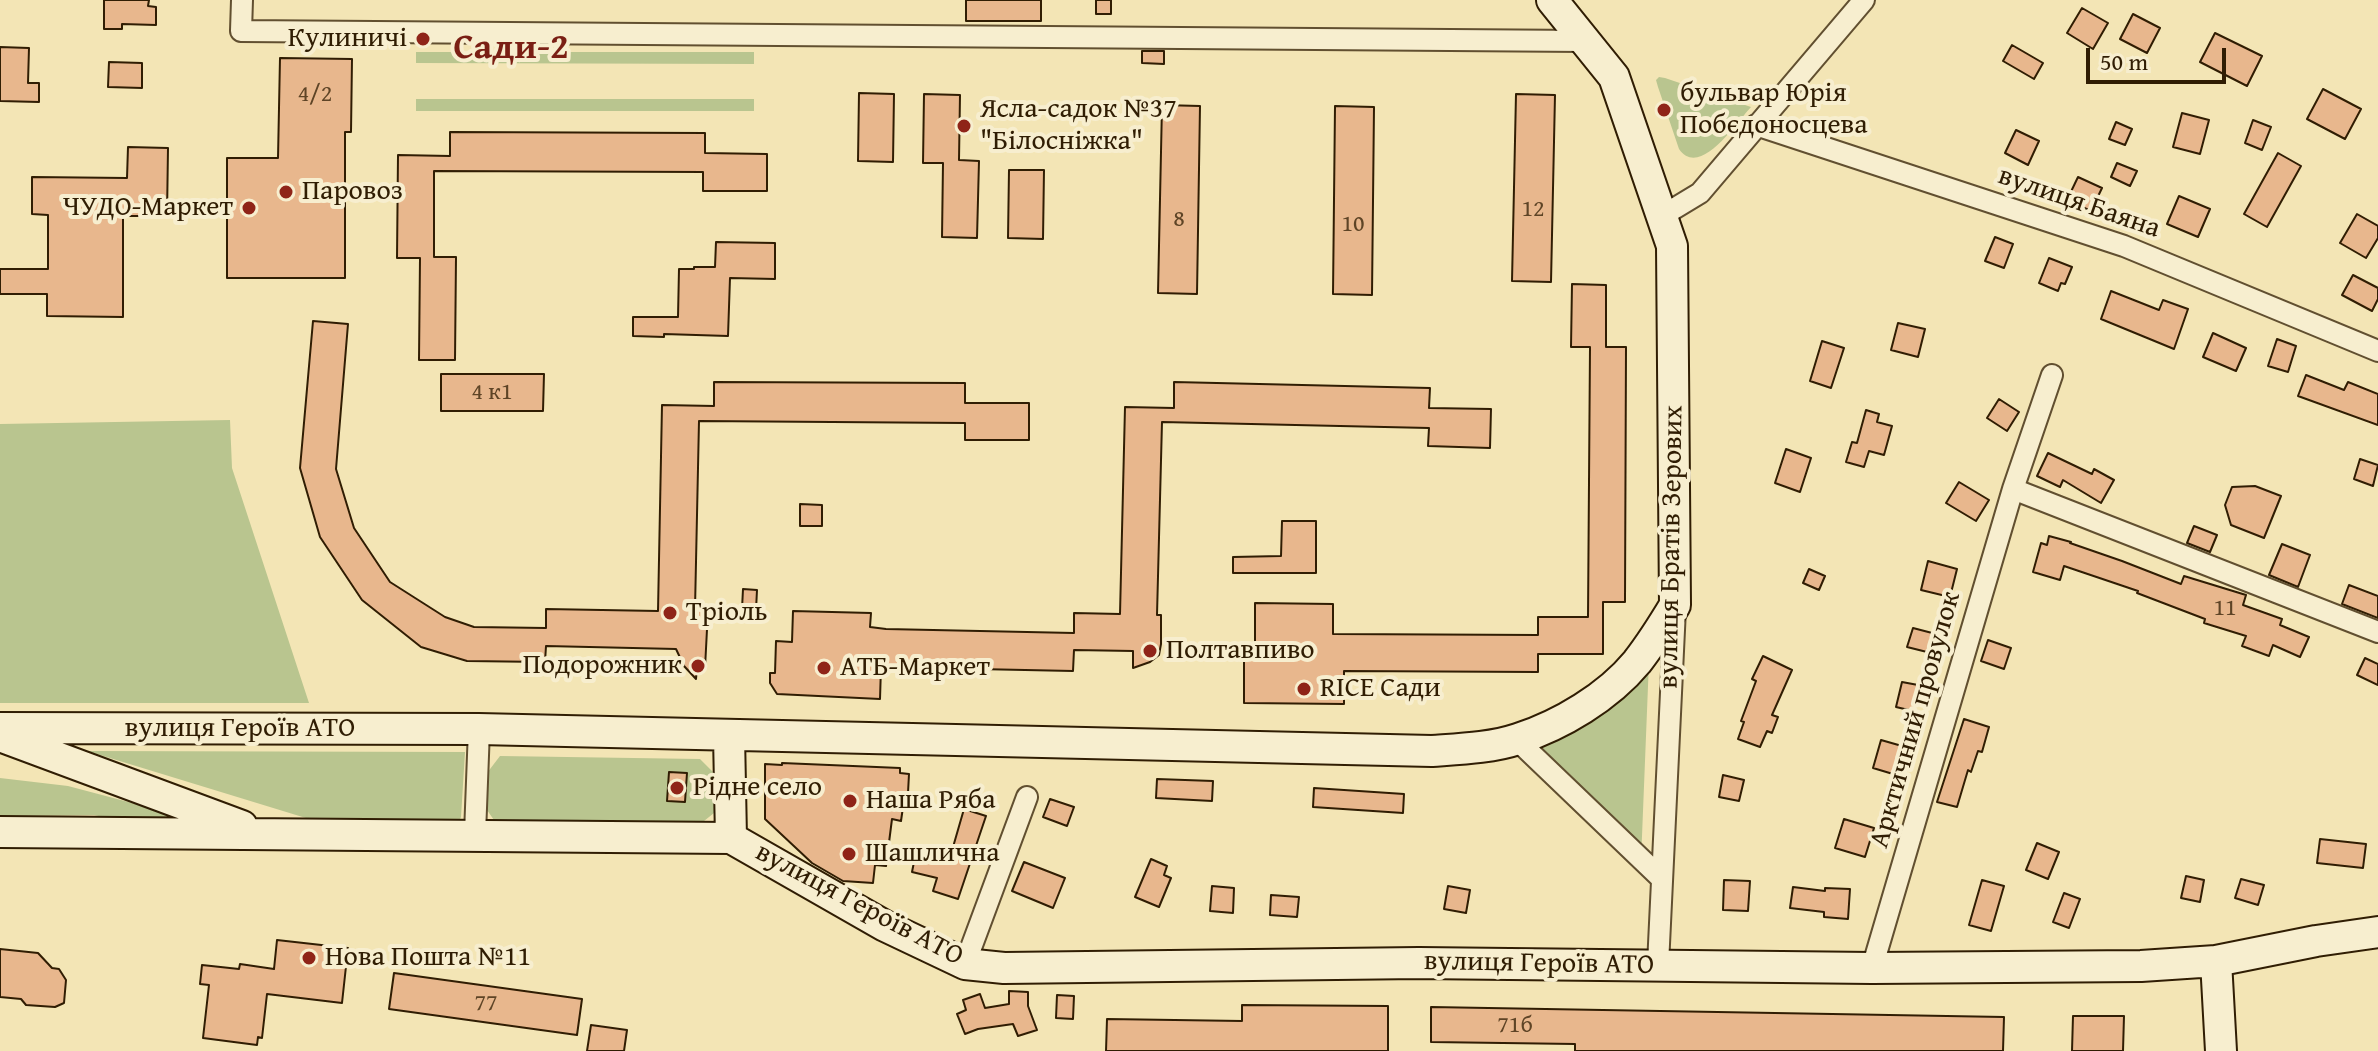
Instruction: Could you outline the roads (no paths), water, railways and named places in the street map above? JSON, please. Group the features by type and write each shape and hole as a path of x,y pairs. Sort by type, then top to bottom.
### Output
{"street":[{"path":"242,0 241,31 1584,41"},
{"name":"вулиця Братів Зерових","path":"1552,0 1614,77 1672,246 1675,605 1658,965"},
{"path":"1662,216 1700,193 1864,0"},
{"name":"вулиця Баяна","path":"1756,125 2124,246 2378,351"},
{"name":"Арктичний провулок","path":"1872,968 2013,489 2052,375"},
{"path":"2013,489 2378,632"},
{"name":"вулиця Героїв АТО","path":"0,728 479,729 1432,751 1465,749 1517,740 1574,712 1619,681 1649,646 1675,605"},
{"path":"475,834 479,729"},
{"name":"вулиця Героїв АТО","path":"729,735 731,838"},
{"path":"0,736 262,833"},
{"path":"1517,740 1662,879"},
{"path":"965,964 1027,797"},
{"name":"вулиця Героїв АТО","path":"0,832 731,838 885,926 965,964 1004,968 1419,963 1872,968 2141,966 2216,961 2378,932"},
{"path":"2216,961 2221,1051"}],"place":[{"name":"Кулиничі","path":"423,39"},
{"name":"бульвар Юрія Побєдоносцева","path":"1664,110"},
{"name":"Ясла-садок №37 \"Білосніжка\"","path":"964,126"},
{"name":"Паровоз","path":"286,192"},
{"name":"ЧУДО-Маркет","path":"249,208"},
{"name":"Тріоль","path":"670,613"},
{"name":"Полтавпиво","path":"1150,651"},
{"name":"Подорожник","path":"698,666"},
{"name":"АТБ-Маркет","path":"824,668"},
{"name":"RICE Сади","path":"1304,689"},
{"name":"Рідне село","path":"677,788"},
{"name":"Наша Ряба","path":"850,801"},
{"name":"Шашлична","path":"849,854"},
{"name":"Нова Пошта №11","path":"309,958"}],"district":[{"name":"Сади-2","path":"511,49"}]}
